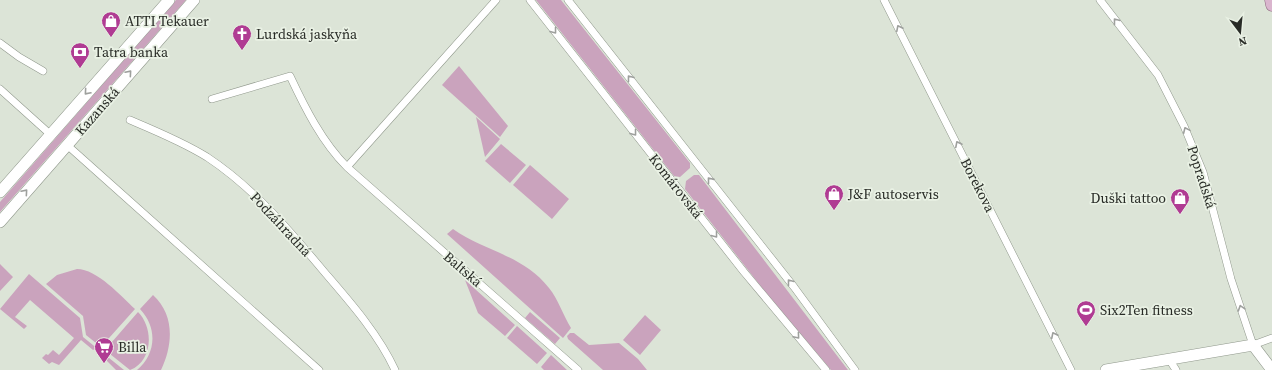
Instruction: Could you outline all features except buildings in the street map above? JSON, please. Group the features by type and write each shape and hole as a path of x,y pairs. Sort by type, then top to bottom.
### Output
{"main road":[{"name":"Kazanská","path":"0,192 169,0"},
{"name":"Kazanská","path":"0,222 194,0"},
{"path":"1271,0 1272,5"},
{"path":"1106,370 1253,345"},
{"name":"Popradská","path":"1253,345 1272,370"}],"street":[{"path":"347,167 496,0"},
{"name":"Komárovská","path":"530,0 744,272 826,370"},
{"path":"568,0 776,264 855,370"},
{"name":"Borekova","path":"884,0 1071,370"},
{"name":"Popradská","path":"1100,0 1158,75 1182,122 1202,172 1231,279 1253,345"},
{"path":"0,43 19,57 43,71"},
{"name":"Baltská","path":"212,99 290,76 304,106 336,156 578,370"},
{"path":"0,89 51,135"},
{"name":"Podzáhradná","path":"130,120 164,134 196,150 220,166 254,194 287,228 342,293 374,336 395,370"},
{"path":"67,146 319,370"},
{"path":"1253,345 1272,338"},
{"path":"1169,359 1176,370"}],"shaded area":[{"path":"176,0 186,0 0,212 0,202"},
{"path":"536,0 561,0 690,163 690,168 680,177 674,176"},
{"path":"459,66 508,126 500,137 442,85"},
{"path":"476,117 500,139 485,157"},
{"path":"501,144 526,165 510,183 485,161"},
{"path":"530,165 569,199 552,219 513,185"},
{"path":"694,175 699,175 848,370 831,370 769,297 685,189 686,181"},
{"path":"453,229 477,243 503,254 539,277 552,292 571,328 563,338 447,234"},
{"path":"0,264 13,277 0,291"},
{"path":"77,269 93,273 108,284 135,309 101,347 86,335 83,316 46,284 57,275"},
{"path":"29,274 80,318 83,337 124,370 116,370 95,349 93,350 81,340 59,365 52,362 49,364 42,358 53,350 59,355 74,338 30,300 15,317 27,326 24,329 0,309"},
{"path":"465,280 515,325 505,336 478,313"},
{"path":"153,295 160,303 168,321 170,341 168,351 161,370 137,370 148,356 152,341 150,324 140,309"},
{"path":"138,312 147,327 149,344 147,352 138,366 130,370 105,350"},
{"path":"530,312 560,338 555,344 525,318"},
{"path":"645,315 661,330 640,355 623,340"},
{"path":"517,326 547,353 537,364 507,338"},
{"path":"570,333 574,333 589,345 619,343 638,359 647,370 603,370 568,339 567,336"},
{"path":"551,355 567,370 544,370 541,367"}],"place":[{"name":"ATTI Tekauer","path":"111,38"},
{"name":"Lurdská jaskyňa","path":"242,51"},
{"name":"Tatra banka","path":"80,69"},
{"name":"J&F autoservis","path":"834,211"},
{"name":"Duški tattoo","path":"1180,215"},
{"name":"Six2Ten fitness","path":"1086,327"},
{"name":"Billa","path":"104,364"}]}
